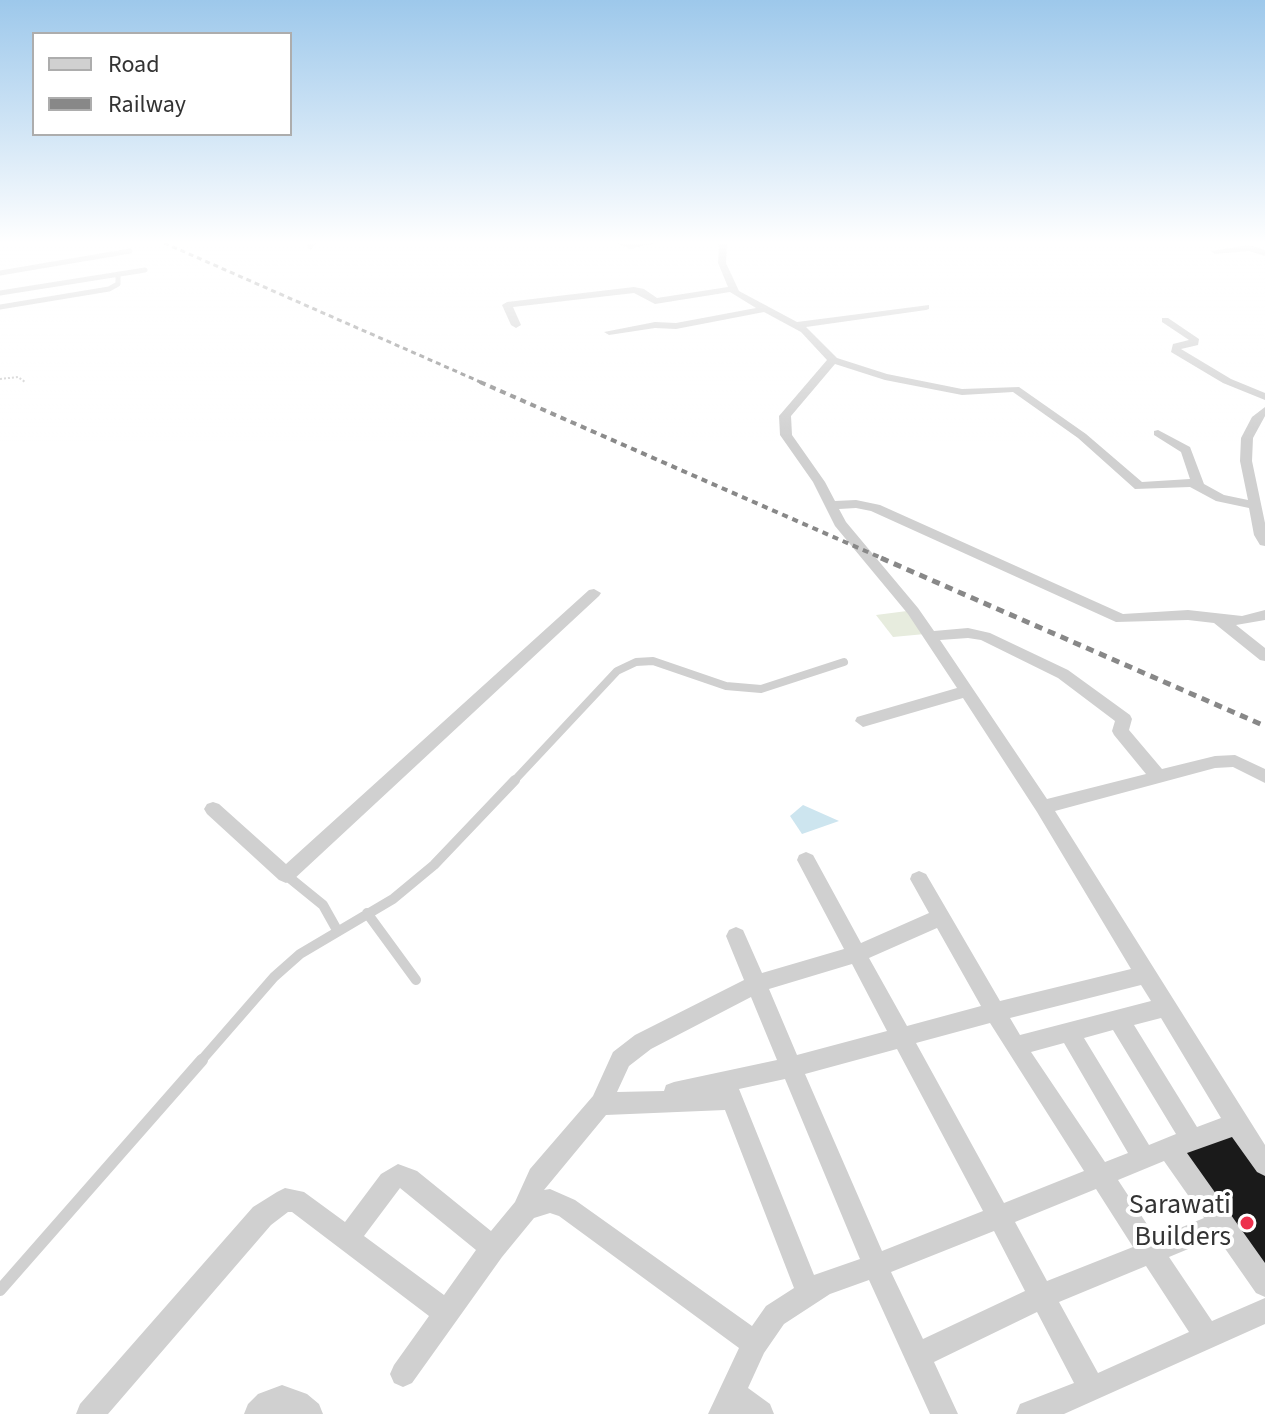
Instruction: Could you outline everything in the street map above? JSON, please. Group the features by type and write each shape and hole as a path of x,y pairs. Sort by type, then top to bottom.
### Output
{"street":[{"path":"509,309 516,325"},
{"path":"609,332 655,325 676,326 764,309 797,325 833,360 885,377 962,392 1015,389 1072,428 1139,486 1185,483 1220,498 1255,505"},
{"path":"797,325 912,309"},
{"path":"1165,320 1194,339 1192,343 1174,347 1175,350 1227,381 1265,397"},
{"path":"833,360 795,402 783,424 786,435 832,505 840,523 932,636 1043,807 1237,1124 1265,1164"},
{"path":"1265,410 1256,419 1247,438 1246,461 1265,542"},
{"path":"1158,433 1186,450 1198,486"},
{"path":"832,505 856,504 875,508 1121,619 1188,615 1250,621 1265,615"},
{"path":"213,809 286,875 594,593"},
{"path":"1218,618 1265,656"},
{"path":"932,636 976,633 1052,668 1124,719 1118,729 1158,776"},
{"path":"863,721 967,691"},
{"path":"1043,807 1215,762 1235,761 1265,777"},
{"path":"806,860 1092,1389"},
{"path":"919,879 1015,1046 1208,1338"},
{"path":"755,1344 567,1208 550,1201 527,1202 538,1177 601,1104 621,1059 643,1042 756,984 856,954 941,917"},
{"path":"736,936 875,1265 944,1414"},
{"path":"601,1104 727,1090 791,1067 1146,975"},
{"path":"1015,1046 1166,1007"},
{"path":"1118,1019 1223,1223 1265,1284"},
{"path":"1069,1032 1144,1159"},
{"path":"674,1093 727,1090"},
{"path":"727,1090 809,1293"},
{"path":"760,1414 727,1403 755,1344 775,1315 823,1284 1237,1124"},
{"path":"346,1240 389,1182 398,1176 409,1179 493,1248"},
{"path":"90,1414 275,1205 296,1200 446,1313"},
{"path":"403,1374 493,1248 525,1209 537,1203"},
{"path":"917,1356 1042,1296 1223,1223"},
{"path":"1030,1414 1060,1409 1092,1389 1265,1311"},
{"path":"258,1414 268,1404 282,1399 297,1404 309,1414"}],"lane":[{"path":"0,1290 242,1010 300,954 393,899 434,865 617,671 636,662 653,661 726,686 761,689 844,662"},
{"path":"286,875 323,905 337,930"},
{"path":"367,913 416,980"}],"path":[{"path":"0,379 18,377 25,382"}],"shaded area":[{"path":"907,611 925,634 893,637 876,615"}],"water":[{"path":"803,805 839,821 802,834 790,816"}],"building":[{"name":"Sarawati Builders","path":"1236,1133 1265,1172 1265,1273 1180,1152"}],"railway":[{"path":"314,309 485,384"},
{"path":"480,382 886,560"},
{"path":"881,558 1265,726"}],"place":[{"name":"Sarawati Builders","path":"1247,1223"}]}
